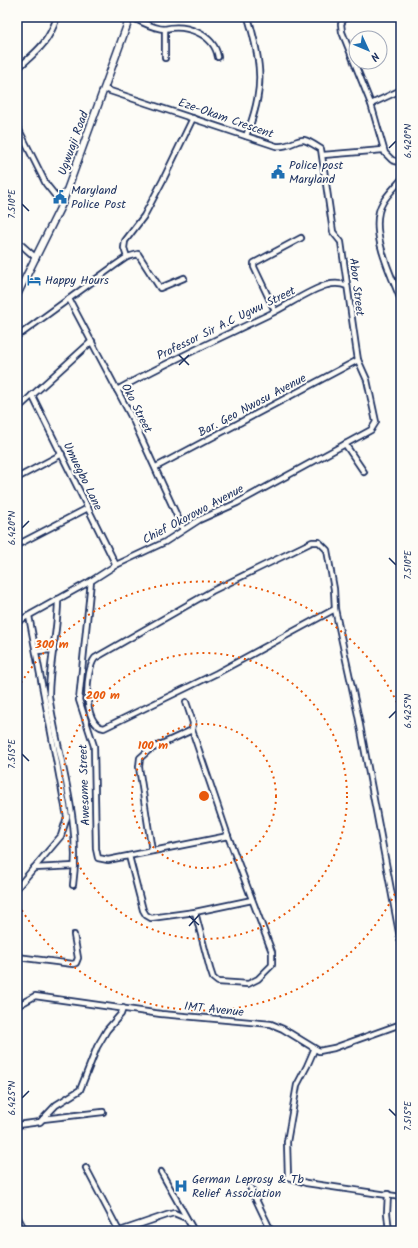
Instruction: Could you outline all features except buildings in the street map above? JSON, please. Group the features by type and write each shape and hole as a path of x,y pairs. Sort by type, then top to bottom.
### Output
{"main road":[{"name":"Ugwuaji Road","path":"17,295 62,204 130,17"}],"street":[{"path":"17,69 49,38 57,17"},
{"path":"130,17 144,22 149,26 165,29 182,28 197,32 214,45 218,57"},
{"path":"246,136 258,106 260,79 254,38 248,17"},
{"path":"345,17 341,24 342,32 371,104 383,150 392,160 401,163"},
{"path":"165,29 165,58"},
{"name":"Eze-Okam Crescent","path":"104,88 268,144 285,147 301,140 306,141 321,149 323,155"},
{"path":"371,104 401,90"},
{"path":"128,258 124,248 124,241 150,204 193,118"},
{"path":"17,126 46,184 62,204"},
{"path":"323,155 383,150"},
{"name":"Abor Street","path":"323,155 333,232 341,242 358,360 367,380 376,422"},
{"path":"401,180 383,202 379,211 379,229 384,256 401,300"},
{"path":"275,311 254,267 254,263 301,238"},
{"path":"17,241 36,258"},
{"path":"17,335 128,258 138,254 160,288 184,278"},
{"name":"Professor Sir A.C Ugwu Street","path":"117,390 150,372 326,285 339,283 347,286"},
{"name":"Oko Street","path":"69,299 156,467 183,529"},
{"path":"17,409 92,341"},
{"name":"Bar. Geo Nwosu Avenue","path":"156,467 358,360"},
{"name":"Umuegbo Lane","path":"32,396 116,565"},
{"name":"Chief Okorowo Avenue","path":"17,622 91,581 116,565 165,542 183,529 371,430 376,422"},
{"path":"345,444 364,472"},
{"path":"17,478 62,454"},
{"path":"17,544 88,508"},
{"path":"335,609 217,674 104,728 100,727 96,723 88,707 90,667 95,658 212,591 312,542 319,542 327,550 334,589 335,609 358,715 401,942"},
{"name":"Awesome Street","path":"91,581 79,700 94,746 96,855 102,860 108,860 228,836"},
{"path":"58,599 54,650 49,679 49,696 74,817 75,866 72,885"},
{"path":"17,888 61,836 67,816 29,616"},
{"path":"36,650 54,650"},
{"path":"186,702 193,723 192,730 228,836 273,957 272,965 267,971 248,984 218,982 213,978 195,912"},
{"path":"152,851 139,767 140,758 149,750 192,730"},
{"path":"129,856 146,916 156,918 195,912 252,900"},
{"path":"34,868 75,866"},
{"path":"17,957 73,964 76,963 78,958 74,934"},
{"name":"IMT Avenue","path":"17,1006 35,996 168,1014 271,1024 290,1033 314,1050"},
{"path":"17,1125 36,1124 56,1105 80,1090 97,1046 123,1008"},
{"path":"401,1024 325,1051 314,1050 297,1085 287,1142 288,1177 306,1183 401,1197"},
{"path":"43,1119 103,1112"},
{"path":"86,1168 119,1231 174,1213 186,1218"},
{"path":"161,1172 194,1231"},
{"path":"250,1187 271,1231"},
{"path":"388,1194 386,1213 389,1231"},
{"path":"17,1216 26,1231"}],"place":[{"name":"Police post Maryland","path":"278,172"},
{"name":"Maryland Police Post","path":"60,197"},
{"name":"Happy Hours","path":"34,280"},
{"name":"German Leprosy & Tb Relief Association","path":"181,1186"}]}
